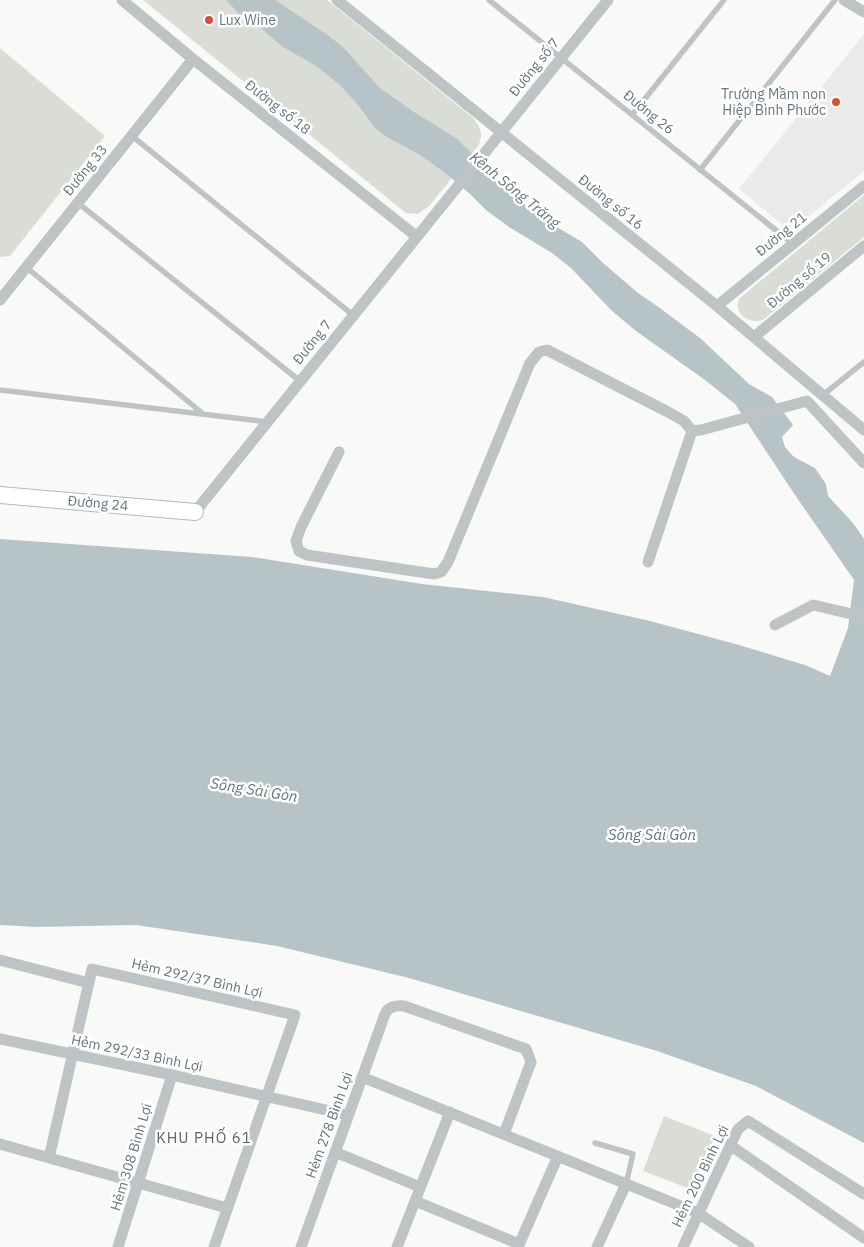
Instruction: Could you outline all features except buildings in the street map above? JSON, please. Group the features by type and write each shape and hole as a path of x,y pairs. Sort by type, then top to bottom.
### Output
{"street":[{"name":"Đường số 18","path":"122,0 193,59 416,236"},
{"name":"Đường số 16","path":"338,0 717,306 864,430"},
{"name":"Đường số 7","path":"452,192 608,0"},
{"path":"844,0 864,12"},
{"name":"Đường 33","path":"2,294 26,267 193,59"},
{"name":"Đường 21","path":"717,306 864,186"},
{"name":"Đường 7","path":"195,512 452,192"},
{"name":"Đường số 19","path":"754,337 864,246"},
{"path":"339,452 301,528 296,541 298,551 307,555 434,574 441,572 448,562 530,362 539,352 547,350 668,412 684,421 692,430 701,430 807,401 864,463"},
{"path":"648,562 692,430"},
{"name":"Đường 24","path":"0,494 195,512"},
{"path":"775,625 813,604 864,617"},
{"path":"0,960 88,983 74,1054 49,1158"},
{"name":"Hẻm 292/37 Bình Lợi","path":"88,983 92,969 295,1015 267,1096"},
{"name":"Hẻm 278 Bình Lợi","path":"301,1247 385,1014 390,1008 404,1006 526,1048 530,1062 504,1134"},
{"name":"Hẻm 292/33 Bình Lợi","path":"0,1039 267,1096 348,1116"},
{"name":"Hẻm 308 Bình Lợi","path":"118,1247 172,1075"},
{"path":"362,1077 698,1213 749,1247"},
{"path":"214,1247 267,1096"},
{"path":"397,1247 450,1112"},
{"name":"Hẻm 200 Bình Lợi","path":"683,1247 738,1128 748,1121 864,1194"},
{"path":"0,1144 227,1208"},
{"path":"730,1145 864,1238"},
{"path":"335,1152 420,1187"},
{"path":"415,1201 518,1245 558,1156"},
{"path":"597,1247 626,1184"}],"lane":[{"name":"Đường 26","path":"489,0 793,244"},
{"path":"632,115 724,0"},
{"path":"700,170 835,0"},
{"path":"132,136 353,315"},
{"path":"78,203 300,381"},
{"path":"26,267 203,414"},
{"path":"823,396 864,362"},
{"path":"0,390 268,422"},
{"path":"595,1143 633,1154 626,1184"}],"shaded area":[{"path":"143,0 327,0 472,117 481,131 480,142 429,206 418,214 406,213"},
{"name":"Trường Mầm non Hiệp Bình Phước","path":"864,34 864,171 797,226 784,226 739,189"},
{"path":"0,48 105,136 10,256 0,257"},
{"path":"864,195 864,237 763,320 752,321 743,316 738,308 740,298"},
{"path":"664,1116 715,1136 693,1190 643,1171"}],"water":[{"name":"Sông Sài Gòn","path":"226,0 275,0 329,36 343,47 380,88 456,138 521,202 545,220 582,242 638,293 700,338 749,384 772,397 793,425 782,437 785,447 794,457 815,468 826,484 828,496 853,523 864,539 864,1143 756,1086 657,1051 409,978 277,946 136,925 36,927 0,925 0,539 252,557 422,584 543,597 650,621 739,645 805,665 830,676 848,628 854,580 735,404 705,380 636,331 612,311 571,268 552,253 509,227 486,210 444,172 417,153 376,129 340,85 316,66 283,47 254,22 241,16"}],"place":[{"name":"Lux Wine","path":"209,20"},
{"name":"Trường Mầm non Hiệp Bình Phước","path":"836,102"}],"district":[{"name":"KHU PHỐ 61","path":"204,1138"}],"water label":[{"name":"Kênh Sông Trăng","path":"515,190"}]}
